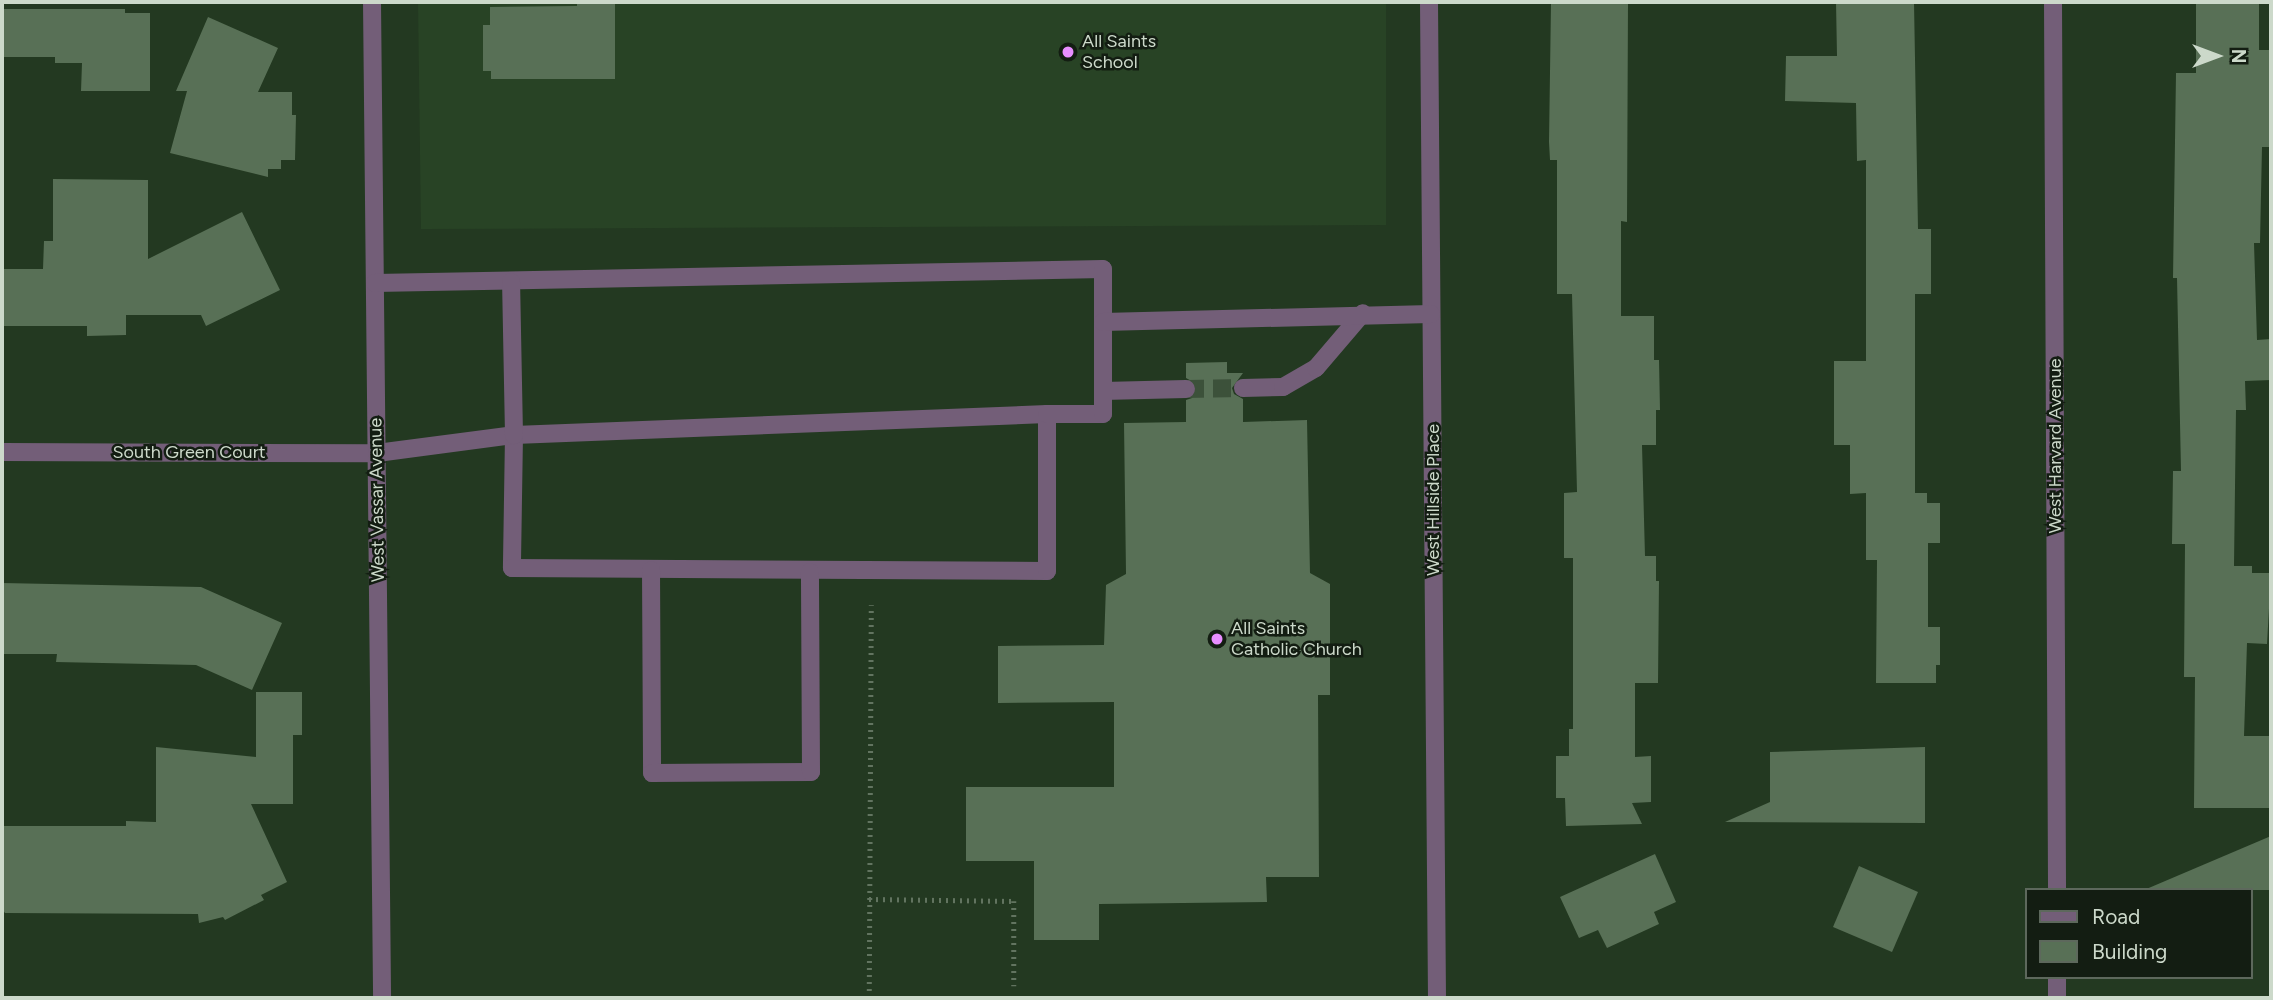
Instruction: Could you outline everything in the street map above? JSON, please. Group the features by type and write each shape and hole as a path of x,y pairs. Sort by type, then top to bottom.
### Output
{"street":[{"name":"West Vassar Avenue","path":"372,2 382,998"},
{"name":"West Hillside Place","path":"1429,2 1437,998"},
{"name":"West Harvard Avenue","path":"2053,2 2056,888"},
{"path":"375,283 1103,270 1103,391 1186,389"},
{"path":"511,282 514,435 512,568 810,572 1047,571 1047,414"},
{"path":"1243,388 1283,387 1316,368 1363,313"},
{"path":"1103,322 1363,313 1431,314"},
{"name":"South Green Court","path":"2,452 377,453 514,435 1103,414 1103,391"},
{"path":"651,570 652,773 811,772 810,572"},
{"path":"2057,979 2057,998"}],"path":[{"path":"869,998 871,572"},
{"path":"869,899 1013,901 1013,986"}],"shaded area":[{"path":"418,2 1386,2 1386,225 421,229"}],"building":[{"path":"577,2 615,2 615,79 491,79 491,71 483,71 483,25 490,25 490,7 577,6"},
{"path":"1551,2 1628,2 1627,222 1621,221 1621,316 1654,316 1654,360 1659,360 1660,410 1656,410 1656,445 1642,445 1645,556 1656,556 1656,581 1659,581 1658,683 1635,683 1635,757 1651,756 1651,802 1632,803 1642,824 1566,826 1565,798 1556,798 1556,756 1569,756 1569,729 1573,729 1573,558 1564,558 1564,493 1577,492 1572,294 1557,294 1557,160 1550,160 1549,142"},
{"path":"1836,2 1914,2 1918,229 1931,229 1931,294 1915,294 1915,493 1927,493 1927,503 1940,503 1940,543 1928,543 1928,627 1940,627 1940,665 1936,665 1936,683 1876,683 1877,560 1866,560 1866,493 1850,494 1850,445 1834,445 1834,361 1866,361 1866,160 1857,161 1856,103 1785,101 1786,56 1837,56"},
{"path":"2196,2 2259,2 2259,50 2271,50 2271,147 2262,147 2260,243 2254,243 2257,340 2271,339 2271,380 2245,381 2246,410 2236,410 2234,566 2252,566 2252,573 2271,573 2267,644 2247,643 2244,736 2271,736 2271,808 2194,808 2195,677 2184,677 2185,544 2172,544 2173,471 2181,471 2177,278 2173,278 2176,73 2196,73"},
{"path":"2,9 125,9 125,13 150,13 150,91 81,91 82,63 55,63 55,57 2,57"},
{"path":"208,17 278,48 258,92 292,92 292,115 296,115 295,160 281,160 281,169 268,169 268,177 170,153 187,91 176,91"},
{"path":"53,179 148,180 148,259 242,212 280,290 206,326 201,315 126,315 126,335 87,336 87,326 2,326 2,269 43,269 44,241 53,241"},
{"name":"All Saints Catholic Church","path":"1227,362 1227,373 1243,373 1232,388 1234,394 1243,399 1243,422 1307,420 1310,573 1330,584 1330,695 1318,695 1319,877 1266,877 1267,902 1099,904 1099,940 1034,940 1034,861 966,861 966,787 1114,787 1114,702 998,703 998,646 1104,645 1106,585 1126,574 1124,423 1186,422 1186,400 1192,398 1197,389 1195,383 1186,378 1186,363"},
{"path":"2,583 201,587 282,623 252,690 196,665 56,662 57,654 2,654"},
{"path":"256,692 302,692 302,735 293,735 293,804 251,804 287,882 261,895 264,900 225,920 223,917 199,923 198,914 5,913 2,909 2,826 126,826 126,821 156,822 156,747 256,757"},
{"path":"1925,747 1925,823 1725,822 1770,802 1770,752"},
{"path":"2271,836 2271,890 2149,888"},
{"path":"1655,854 1676,902 1654,912 1659,924 1607,948 1598,930 1579,938 1560,897"},
{"path":"1859,866 1918,892 1892,952 1833,927"}],"tunnel":[{"path":"1186,389 1243,388"}],"place":[{"name":"All Saints School","path":"1068,52"},
{"name":"All Saints Catholic Church","path":"1217,639"}]}
